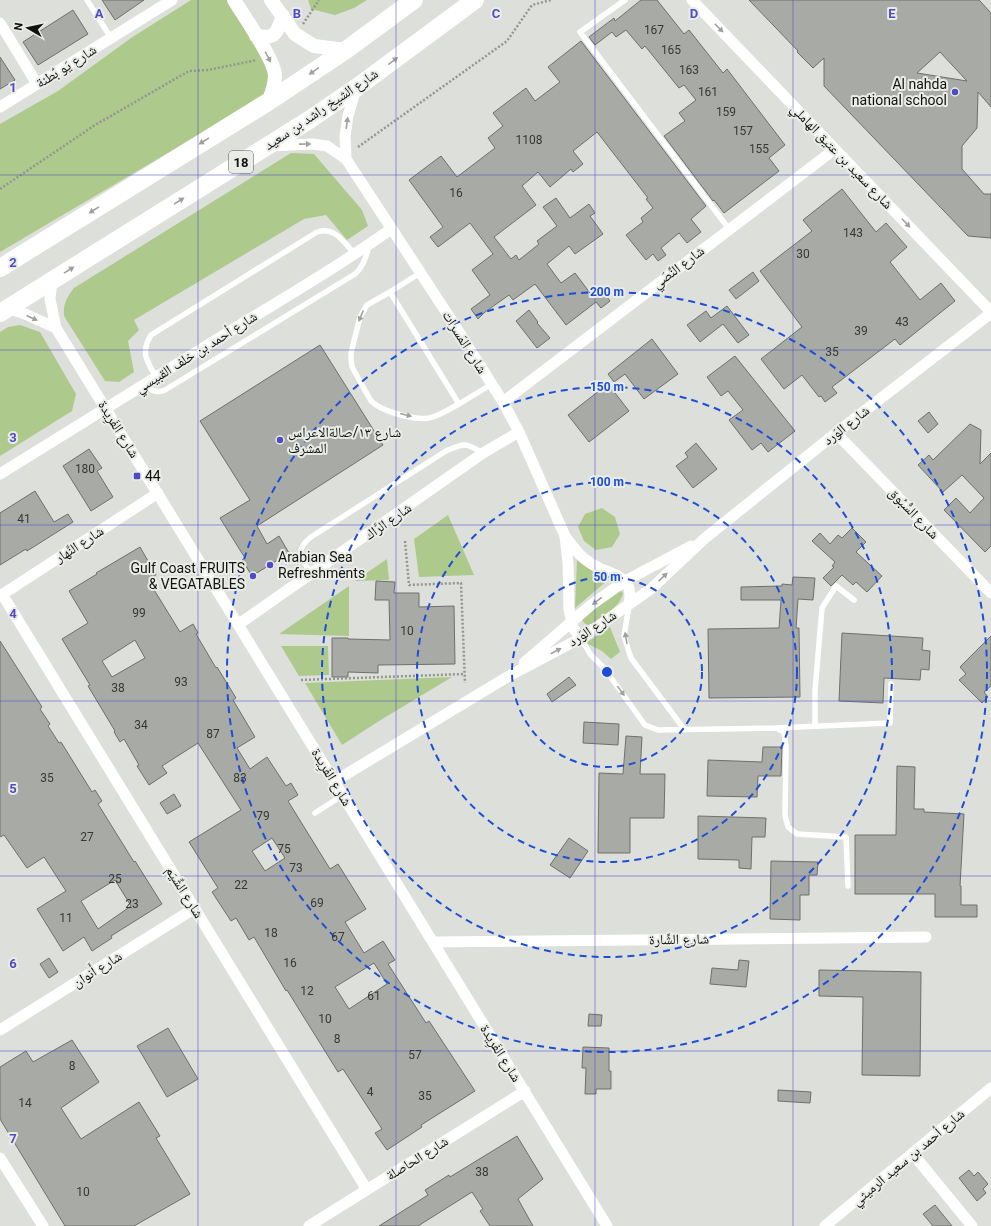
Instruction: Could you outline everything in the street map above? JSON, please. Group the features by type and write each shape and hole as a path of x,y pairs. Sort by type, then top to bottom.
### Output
{"main road":[{"path":"0,268 268,102 346,50 414,0"},
{"name":"شارع الشيخ راشد بن سعيد","path":"4,311 309,120 356,88 474,0"}],"street":[{"name":"شارع يَو بُطنة","path":"0,107 172,0"},
{"path":"234,0 271,61 275,74 274,87 268,102"},
{"path":"271,0 295,34 314,46 346,50"},
{"name":"شارع سعيد بن عتيق الهاملي","path":"692,0 991,313"},
{"path":"256,36 268,38 276,33 283,16"},
{"path":"0,23 37,84"},
{"path":"346,159 345,136 356,88"},
{"name":"شارع المَسرات","path":"266,147 312,144 327,146 346,159 503,402 519,432 565,536 584,559 597,568 620,576 625,581"},
{"name":"شارع النِّصَي","path":"503,402 728,229 835,149"},
{"name":"شارع أحمد بن خلف القبيسي","path":"0,474 355,254 391,229"},
{"name":"شارع الفَرِيدة","path":"52,280 50,299 56,328 607,1226"},
{"path":"4,311 25,314 56,328"},
{"name":"شارع الوَرد","path":"335,781 509,676 581,638 652,588 704,539 836,432 991,313"},
{"name":"شارع الرَّاك","path":"239,624 483,453 519,432"},
{"name":"شارع السُّبُوق","path":"836,432 991,593"},
{"name":"شارع النَّهار","path":"1,595 158,493"},
{"name":"شارع المَسرات","path":"565,536 568,563 569,609 573,628 581,638"},
{"name":"شارع الوَرد","path":"509,676 571,621 625,581 704,539"},
{"path":"625,581 628,584 631,595 629,604"},
{"name":"شارع الشِّيَم","path":"1,595 195,908 367,1190"},
{"name":"شارع أَنوان","path":"0,1030 195,908"},
{"name":"شارع الشَّارة","path":"433,942 926,937"},
{"name":"شارع أحمد بن سعيد الرميثي","path":"825,1226 991,1088"},
{"name":"شارع الحاصلة","path":"309,1226 525,1091"},
{"path":"913,1154 972,1226"},
{"path":"0,1158 42,1226"}],"lane":[{"name":"شارع يَو بُطنة","path":"87,0 111,38"},
{"path":"625,0 580,32 728,229"},
{"path":"156,377 146,360 147,342 151,335 317,232 327,230 334,233 355,254"},
{"path":"142,385 156,392 165,390 355,274 360,270 369,245"},
{"path":"420,273 367,305 360,317 351,353 352,367 371,401 376,406 384,410 420,419 432,417 459,404 492,384"},
{"path":"390,292 459,404"},
{"path":"311,574 300,554 300,550 303,544 311,537 446,451 460,444 470,445 483,453"},
{"path":"815,726 815,691 822,608 836,586 854,600"},
{"path":"629,604 624,636 631,658 684,729"},
{"path":"581,638 590,654 604,668 645,725 658,730 776,728 890,723 891,684"},
{"path":"776,728 784,732 786,747 785,816 788,827 797,834 846,837 848,886"},
{"path":"315,813 343,795"}],"path":[{"path":"301,26 306,21 319,0"},
{"path":"358,147 507,41 532,5 551,0"},
{"path":"0,189 95,125 189,71 208,70 258,60"},
{"path":"405,541 409,585 461,583 465,684"},
{"path":"301,680 465,674"}],"green space":[{"path":"191,0 232,0 271,74 268,94 0,252 0,124 58,91 131,38"},
{"path":"308,0 367,0 354,8 335,15 311,9"},
{"path":"291,153 314,154 362,210 368,226 347,240 326,215 304,219 134,320 139,330 128,341 134,372 119,382 105,381 64,316 64,308 69,294 74,288"},
{"path":"20,325 40,332 76,394 72,411 0,456 0,332 8,327"},
{"path":"602,508 615,517 620,534 612,547 596,550 584,541 578,527 585,514"},
{"path":"448,515 474,575 419,577 414,539"},
{"path":"387,559 389,580 355,581"},
{"path":"577,560 608,580 575,608"},
{"path":"349,586 349,636 279,634"},
{"path":"620,590 623,593 622,598 609,613 592,624 587,625 583,622 582,618"},
{"path":"610,627 620,652 611,659 602,651 586,643"},
{"path":"281,646 328,646 329,675 299,676"},
{"path":"452,677 342,745 305,683"}],"building":[{"path":"102,0 144,0 115,20"},
{"path":"641,0 657,0 684,34 689,30 723,73 727,69 785,145 769,158 779,171 724,213 714,200 713,201 664,136 685,121 679,113 696,100 684,85 679,88 645,46 642,49 626,30 616,37 612,32 595,45 589,37 614,18 615,21"},
{"path":"749,0 979,0 991,13 991,107 978,92 977,128 962,146 962,169 984,194 991,194 991,238 968,236 824,86 824,58 813,68 797,52 798,51","holes":["940,52 967,81 917,73"]},
{"path":"73,10 88,34 38,65 23,42"},
{"path":"581,41 706,206 691,219 701,232 687,243 679,233 661,248 666,255 658,261 653,254 646,260 626,235 643,222 641,218 653,208 646,199 648,198 597,132 573,151 583,164 573,172 571,169 550,187 538,172 522,186 536,205 494,237 511,259 516,255 519,260 539,244 537,241 557,226 543,207 556,198 570,218 589,204 595,213 590,216 603,234 575,254 569,246 547,264 561,283 575,273 590,293 599,286 610,301 601,308 596,302 566,325 535,284 513,300 509,295 485,312 478,319 471,309 490,295 472,270 493,254 470,223 438,247 430,237 443,227 409,180 441,156 457,177 495,148 488,138 503,126 493,113 526,88 535,101 560,82 548,67"},
{"path":"0,57 15,80 0,89"},
{"path":"842,189 876,232 886,223 907,247 890,262 920,300 941,283 955,301 900,345 895,339 832,387 837,393 825,402 821,396 819,397 802,375 784,389 761,359 802,327 760,271 812,231 803,220"},
{"path":"753,272 759,281 736,299 729,290"},
{"path":"727,306 749,335 738,343 723,324 700,342 687,325 706,311 711,318"},
{"path":"529,310 538,322 537,323 550,338 537,348 516,321"},
{"path":"652,339 678,374 644,399 625,374 614,382 608,374"},
{"path":"320,345 383,445 257,526 267,544 279,536 289,553 252,576 242,560 245,558 220,518 250,500 200,421"},
{"path":"735,356 795,431 768,452 761,443 752,450 729,420 743,410 728,391 721,396 707,377"},
{"path":"608,384 629,411 589,442 568,415"},
{"path":"929,412 938,424 928,433 918,421"},
{"path":"970,424 981,430 980,464 991,453 991,546 985,552 944,510 956,498 970,513 984,498 962,475 943,492 918,465 929,455 933,460"},
{"path":"696,443 717,469 693,488 676,466 688,457 685,453"},
{"path":"89,449 102,468 97,471 113,497 91,511 63,466"},
{"path":"35,491 54,522 68,514 73,522 27,551 26,549 0,565 0,513"},
{"path":"852,528 866,542 856,552 882,576 867,592 856,582 853,585 842,575 831,586 823,578 834,567 832,566 835,562 812,541 820,533 830,544 838,535 842,538"},
{"path":"140,547 156,575 148,580 180,632 193,624 198,633 196,634 236,698 233,700 255,737 237,748 250,769 267,757 286,786 291,783 298,795 288,801 330,869 338,864 366,909 345,922 364,953 383,941 395,960 388,964 426,1023 429,1021 475,1091 421,1125 422,1127 387,1150 375,1133 382,1129 343,1069 338,1072 287,990 286,991 254,937 249,940 236,918 231,921 212,892 218,888 189,842 241,810 198,743 162,766 167,773 149,785 137,766 139,765 124,739 120,742 114,732 115,731 88,686 90,685 62,639 88,623 69,591 97,574 96,573","holes":["135,640 145,658 112,677 102,661","272,838 285,858 265,871 252,851","374,963 387,984 349,1009 335,987"]},
{"path":"793,577 815,578 813,600 798,599 796,628 799,628 800,697 709,698 708,629 779,628 781,600 741,600 741,587 782,586 782,584 792,585"},
{"path":"376,581 395,582 394,593 419,593 419,607 454,606 455,664 378,665 378,673 348,672 348,677 332,677 332,638 390,640 389,600 375,600"},
{"path":"842,633 923,638 922,650 930,651 929,670 921,669 920,680 884,678 883,703 839,701"},
{"path":"991,636 991,686 984,692 988,697 982,703 959,680 966,674 960,667"},
{"path":"0,641 42,707 40,709 50,724 48,726 59,743 61,742 92,792 95,790 102,801 98,804 162,904 111,936 112,938 92,951 84,937 63,951 37,909 66,891 44,857 27,868 4,835 0,837","holes":["115,880 131,906 98,929 81,901"]},
{"path":"569,677 576,685 552,702 547,694"},
{"path":"584,722 619,724 618,745 583,743"},
{"path":"626,736 642,737 640,774 665,774 664,818 630,818 630,853 598,853 599,773 623,774"},
{"path":"763,747 782,747 781,776 758,776 757,797 707,796 708,760 762,762"},
{"path":"897,766 915,767 914,809 924,809 924,812 964,814 960,886 961,905 977,905 977,917 935,917 935,894 855,894 855,835 896,835"},
{"path":"174,794 181,806 167,814 160,803"},
{"path":"698,816 766,818 765,837 752,837 751,869 739,868 739,860 698,859"},
{"path":"569,838 588,851 570,878 550,865"},
{"path":"771,861 818,862 817,875 809,875 809,895 800,895 800,920 770,919"},
{"path":"49,958 58,972 49,978 40,964"},
{"path":"739,960 749,961 746,987 710,984 712,968 738,970"},
{"path":"819,970 921,972 920,1076 862,1075 863,997 819,996"},
{"path":"589,1014 602,1015 601,1026 588,1026"},
{"path":"168,1028 198,1079 167,1097 137,1046"},
{"path":"72,1040 99,1082 61,1108 81,1139 139,1102 160,1136 156,1138 190,1194 134,1226 65,1226 0,1119 0,1067 26,1051 33,1062"},
{"path":"583,1047 609,1048 611,1089 596,1089 596,1094 585,1094 586,1068 582,1068"},
{"path":"778,1090 811,1092 810,1103 778,1101"},
{"path":"517,1136 543,1179 518,1199 533,1226 490,1226 480,1211 483,1209 472,1192 418,1226 379,1226 428,1195 425,1190 449,1175 450,1177"},
{"path":"969,1170 974,1176 978,1172 988,1184 983,1189 986,1193 977,1201 959,1178"},
{"path":"935,1205 952,1226 933,1226 923,1214"}],"place":[{"name":"Al nahda national school","path":"955,92"},
{"name":"شارع ١٣/صالةالاعراس المشرف","path":"280,440"},
{"name":"44","path":"137,476"},
{"name":"Arabian Sea Refreshments","path":"270,565"},
{"name":"Gulf Coast FRUITS & VEGATABLES","path":"253,576"}]}
